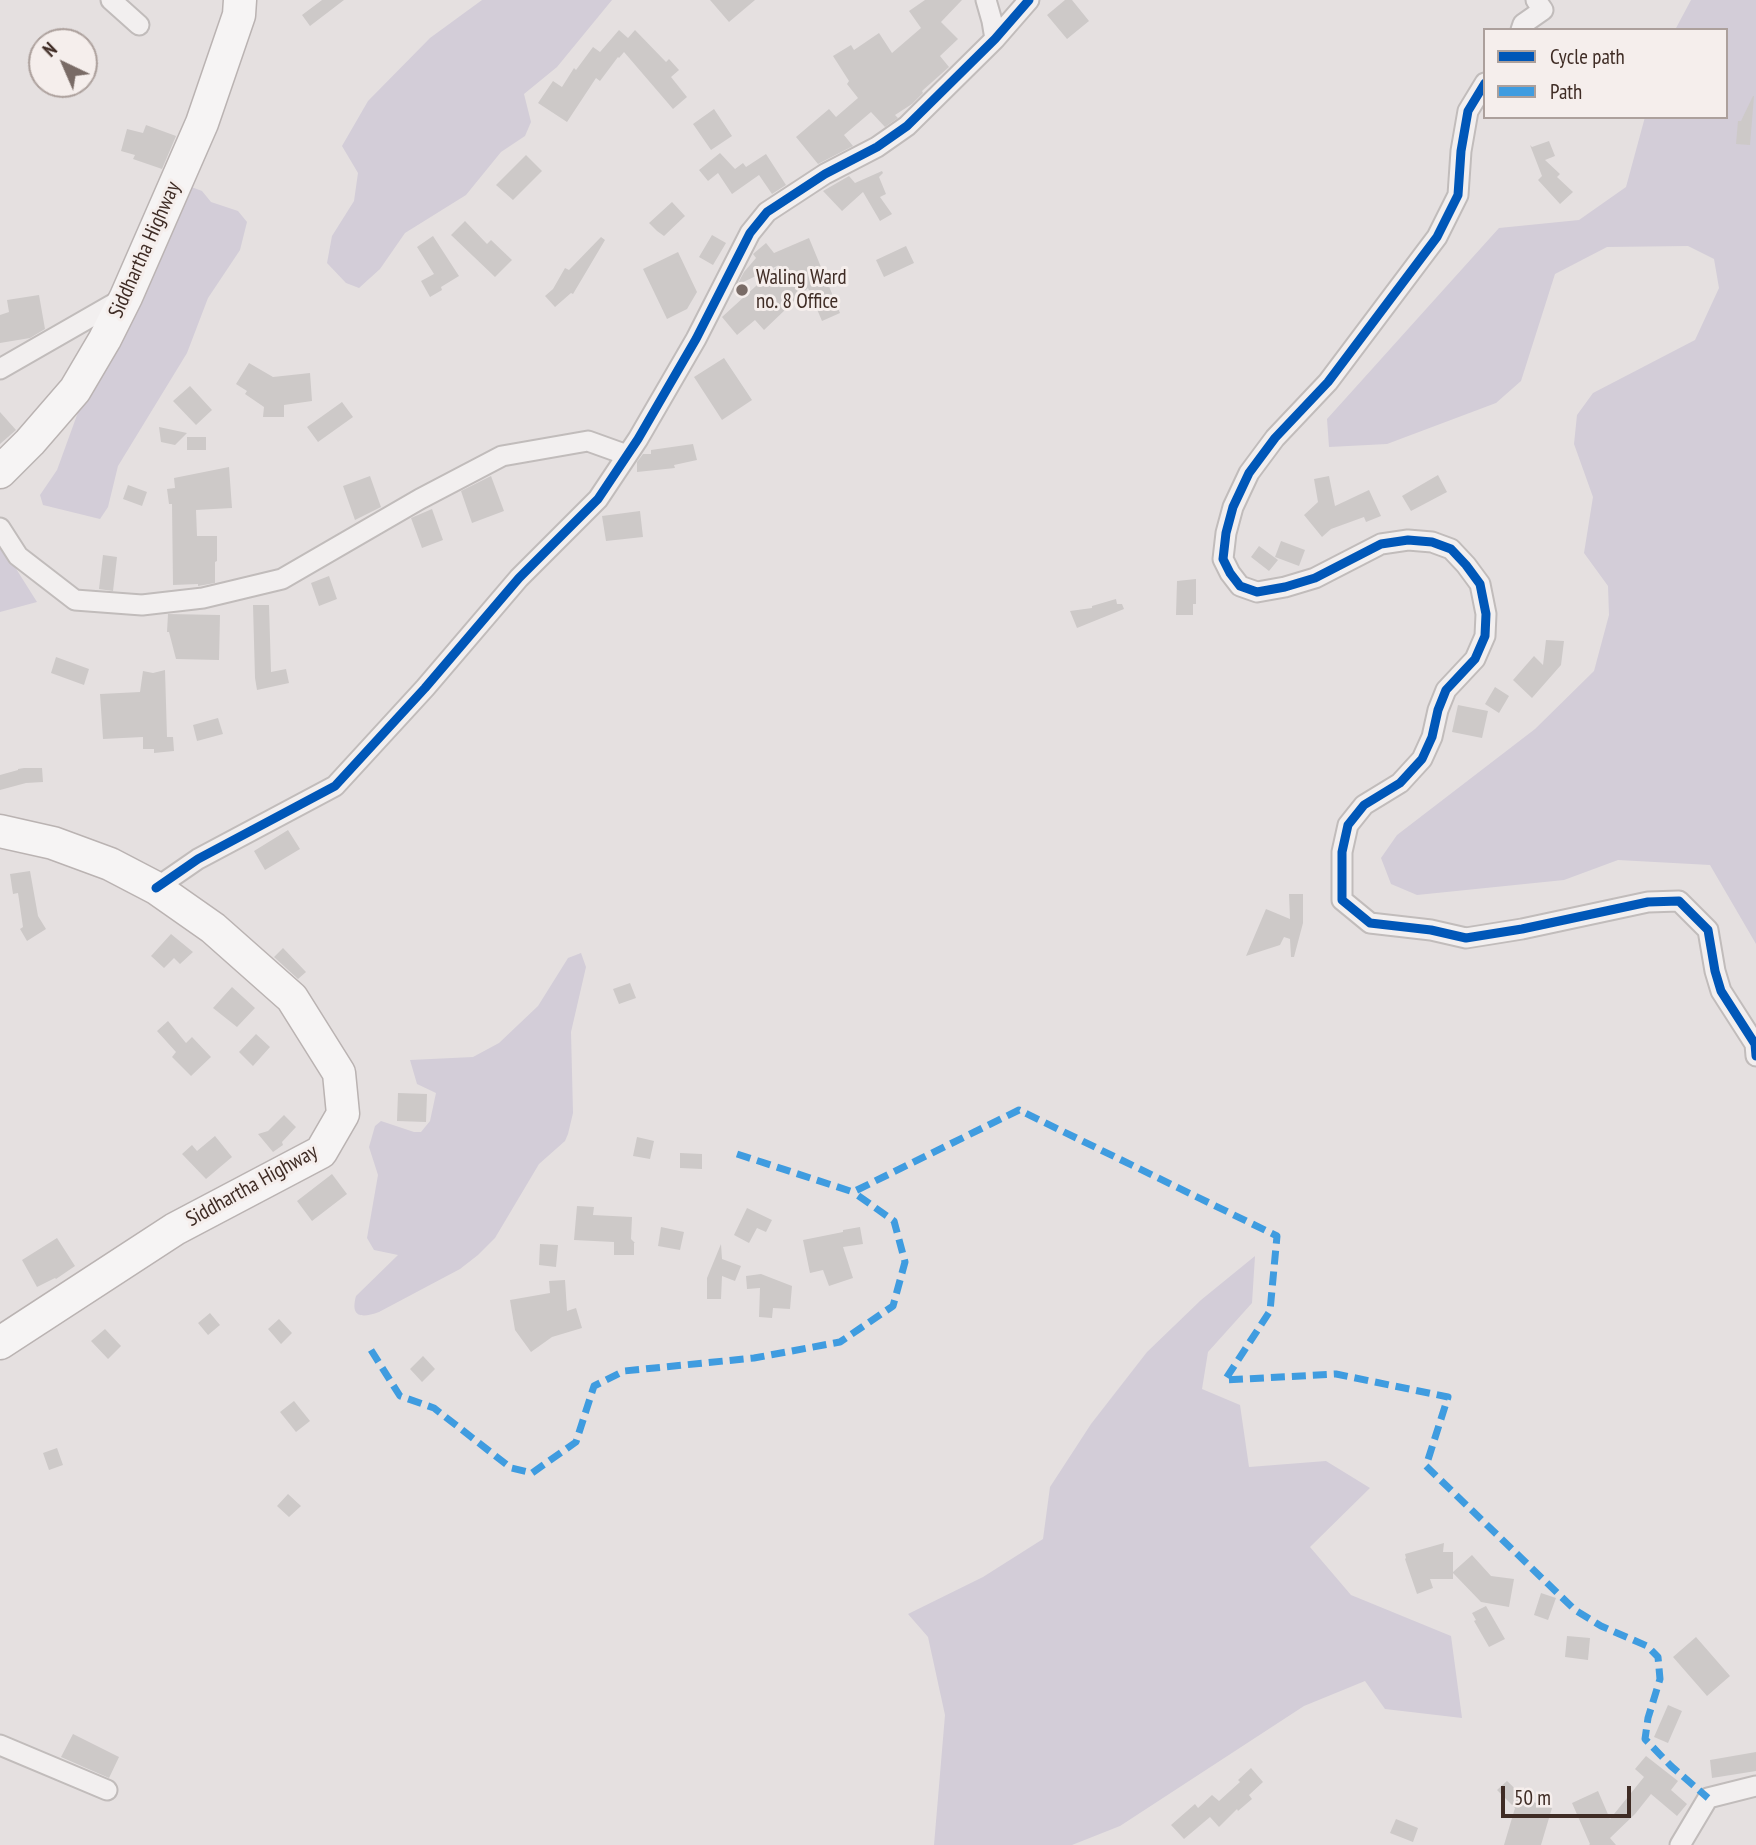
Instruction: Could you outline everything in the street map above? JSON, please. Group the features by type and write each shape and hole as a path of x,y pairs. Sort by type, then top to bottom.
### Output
{"highway":[{"name":"Siddhartha Highway","path":"0,472 75,390 126,297 202,123 239,15 240,0"},
{"name":"Siddhartha Highway","path":"0,831 53,843 110,864 156,888 213,928 292,998 339,1073 343,1114 321,1152 175,1229 0,1343"}],"street":[{"path":"111,0 139,25"},
{"path":"986,0 995,39"},
{"path":"156,888 198,859 335,786 425,688 519,578 598,499 638,439 696,339 750,233 767,212 825,174 877,147 906,126 995,39 1029,0"},
{"path":"1522,28 1545,3"},
{"path":"1483,86 1468,111 1461,151 1458,195 1437,237 1328,382 1275,438 1249,473 1233,507 1223,559 1240,586 1257,592 1315,578 1381,544 1408,540 1433,542 1451,549 1480,584 1486,614 1485,636 1475,659 1446,690 1432,737 1422,759 1400,783 1364,805 1348,825 1342,852 1342,900 1370,923 1431,930 1466,938 1648,902 1679,901 1708,930 1721,990 1755,1044 1756,1056"},
{"path":"0,369 126,297"},
{"path":"0,528 18,556 75,600 142,605 203,598 282,579 420,499 502,456 588,441 627,455"},
{"path":"0,1745 107,1790"},
{"path":"1680,1845 1708,1798 1756,1786"}],"shaded area":[{"path":"482,0 612,0 557,67 524,94 531,122 525,136 501,152 466,195 405,233 380,269 359,288 346,283 327,263 332,236 354,201 358,173 342,146 368,101 430,38"},
{"path":"1691,0 1756,0 1756,944 1710,865 1618,860 1564,880 1417,895 1391,884 1381,858 1397,835 1535,729 1594,671 1609,615 1608,586 1584,553 1593,497 1574,444 1577,415 1593,393 1695,340 1719,288 1714,259 1688,246 1607,247 1555,274 1521,381 1496,403 1387,444 1329,447 1327,419 1499,228 1579,220 1626,187 1644,119 1728,119 1728,28 1676,28"},
{"path":"189,186 202,191 211,202 238,211 247,222 240,250 208,298 187,353 118,466 108,507 100,519 43,505 40,495 57,470 81,404 127,331"},
{"path":"0,546 3,548 37,602 0,612"},
{"path":"581,953 586,967 571,1032 573,1113 565,1141 539,1164 495,1238 478,1255 460,1269 379,1312 359,1315 355,1309 356,1296 398,1255 374,1250 367,1238 378,1175 369,1147 375,1126 381,1121 421,1132 430,1121 436,1093 417,1084 410,1060 473,1057 499,1043 538,1006 568,958"},
{"path":"1255,1256 1252,1303 1208,1352 1202,1389 1240,1405 1249,1467 1326,1461 1370,1488 1310,1547 1351,1595 1451,1636 1462,1718 1385,1709 1365,1681 1304,1706 1120,1826 1072,1845 934,1845 945,1715 928,1637 908,1614 983,1577 1043,1539 1050,1487 1091,1424 1147,1352 1201,1300"}],"building":[{"path":"322,0 344,0 310,26 302,15"},
{"path":"710,0 755,0 729,22"},
{"path":"925,0 962,0 941,22 958,39 940,56 949,67 922,91 912,104 895,115 898,118 885,127 871,112 844,135 853,146 818,164 796,137 829,109 836,117 858,98 847,84 849,81 833,56 851,45 854,50 879,33 892,53 921,28 909,11"},
{"path":"1065,0 1072,0 1089,21 1067,39 1047,15"},
{"path":"619,30 628,38 635,30 666,62 669,59 679,70 671,77 687,97 673,109 624,52 600,81 596,78 567,122 538,103 553,81 562,87 574,68 576,70 593,47 600,52"},
{"path":"1753,96 1750,145 1736,144 1738,121 1741,121"},
{"path":"714,109 732,136 711,150 693,124"},
{"path":"146,125 176,136 162,169 133,159 135,155 121,151 127,129 143,133"},
{"path":"1549,141 1555,156 1545,160 1560,174 1557,177 1573,192 1560,204 1538,180 1542,176 1530,145 1532,147"},
{"path":"720,153 735,169 743,163 746,167 766,154 786,185 772,194 759,175 732,194 718,173 708,181 699,170"},
{"path":"526,155 542,171 513,200 496,185"},
{"path":"882,171 879,177 886,194 880,197 892,214 880,221 863,192 842,211 823,191 849,176 855,183"},
{"path":"672,202 685,216 664,236 649,223"},
{"path":"465,221 487,244 491,240 512,260 495,277 451,235"},
{"path":"712,235 726,243 713,265 699,257"},
{"path":"433,236 459,276 430,297 421,281 434,274 417,247"},
{"path":"601,237 605,240 573,294 555,307 545,296 553,289 565,268 569,270"},
{"path":"809,238 840,313 822,321 808,288 764,330 755,320 737,335 722,317 779,265 737,285 756,258 753,254 766,243 774,253"},
{"path":"906,246 914,263 884,277 876,260"},
{"path":"678,252 697,292 687,309 667,319 643,269"},
{"path":"39,295 45,329 30,338 0,343 0,315 9,312 7,300"},
{"path":"724,358 752,400 722,420 694,377"},
{"path":"249,363 273,377 310,373 312,401 284,405 284,417 263,417 264,407 236,384"},
{"path":"190,386 212,410 196,425 173,401"},
{"path":"342,402 353,417 318,442 307,427"},
{"path":"0,412 16,430 0,444"},
{"path":"159,427 187,433 175,445 161,442"},
{"path":"187,437 206,437 206,450 187,450"},
{"path":"693,444 697,460 674,465 675,468 637,472 637,462 643,454 651,454 651,450"},
{"path":"229,467 232,508 196,510 197,536 217,536 215,583 198,586 173,585 172,504 169,504 167,489 175,488 174,478"},
{"path":"1438,475 1447,492 1411,511 1402,496"},
{"path":"370,476 381,507 355,520 343,486"},
{"path":"491,476 504,511 472,523 461,491"},
{"path":"1329,476 1335,506 1369,490 1381,516 1366,522 1364,517 1331,529 1322,537 1304,515 1318,502 1314,479"},
{"path":"128,485 147,492 142,506 123,499"},
{"path":"432,509 443,540 422,548 411,518"},
{"path":"640,511 643,537 606,541 602,516"},
{"path":"1281,541 1305,550 1299,566 1275,557"},
{"path":"1259,546 1278,560 1269,571 1251,557"},
{"path":"103,555 117,557 113,591 99,589"},
{"path":"329,576 337,599 319,606 311,583"},
{"path":"1196,579 1193,615 1176,615 1177,581"},
{"path":"1116,599 1117,604 1122,604 1124,609 1077,628 1070,611 1092,608"},
{"path":"253,605 269,605 271,672 286,669 289,683 257,690"},
{"path":"168,614 220,615 219,660 176,659 167,632"},
{"path":"1546,640 1564,641 1561,665 1532,698 1513,680 1534,656 1543,665"},
{"path":"56,657 89,669 84,685 51,673"},
{"path":"165,670 167,737 173,737 174,751 154,753 154,749 143,749 143,737 103,739 100,694 140,692 143,671 153,673"},
{"path":"1495,687 1509,696 1499,713 1485,704"},
{"path":"1458,705 1488,711 1482,738 1452,732"},
{"path":"218,718 223,734 197,741 193,725"},
{"path":"24,768 42,768 43,782 26,783 0,790 0,775"},
{"path":"288,830 300,849 265,870 254,851"},
{"path":"30,871 38,916 46,929 27,941 20,929 23,927 18,893 13,894 10,874"},
{"path":"1289,894 1303,894 1303,923 1294,957 1291,957 1290,939 1284,937 1280,945 1246,956 1266,909 1290,919"},
{"path":"171,934 193,952 180,964 174,958 164,968 151,956"},
{"path":"283,948 306,972 298,979 274,957"},
{"path":"630,983 636,998 619,1004 613,989"},
{"path":"232,987 255,1008 237,1027 213,1008"},
{"path":"168,1021 186,1043 192,1037 211,1057 191,1076 172,1057 176,1052 157,1031"},
{"path":"256,1034 270,1047 253,1066 239,1052"},
{"path":"398,1093 427,1094 426,1122 397,1121"},
{"path":"284,1115 296,1127 282,1142 283,1145 273,1152 258,1134 268,1131"},
{"path":"215,1136 232,1157 206,1179 182,1154 192,1145 197,1151"},
{"path":"637,1137 654,1141 650,1159 633,1156"},
{"path":"680,1153 702,1154 702,1169 680,1168"},
{"path":"332,1174 347,1194 312,1221 297,1201"},
{"path":"577,1206 594,1207 593,1215 632,1217 631,1239 635,1243 634,1255 614,1255 614,1242 574,1240"},
{"path":"747,1208 772,1220 766,1232 757,1228 749,1243 734,1235"},
{"path":"661,1227 684,1232 680,1250 658,1246"},
{"path":"860,1227 863,1244 843,1247 853,1278 829,1286 823,1270 810,1273 803,1240"},
{"path":"57,1238 75,1266 56,1279 37,1287 22,1260"},
{"path":"540,1244 558,1245 556,1267 539,1265"},
{"path":"721,1244 722,1259 741,1266 735,1281 722,1276 721,1299 707,1299 707,1278"},
{"path":"761,1274 792,1286 790,1309 773,1308 772,1318 759,1317 760,1288 747,1289 746,1276"},
{"path":"565,1280 567,1311 576,1308 582,1328 552,1337 531,1352 515,1330 510,1300 550,1293 549,1281"},
{"path":"210,1313 220,1325 208,1335 198,1323"},
{"path":"279,1319 292,1333 281,1344 268,1329"},
{"path":"105,1329 121,1346 108,1359 91,1341"},
{"path":"423,1356 435,1369 422,1382 410,1369"},
{"path":"294,1401 310,1421 296,1432 280,1412"},
{"path":"57,1448 63,1465 49,1470 43,1453"},
{"path":"288,1494 301,1506 289,1517 277,1506"},
{"path":"1444,1543 1443,1552 1453,1552 1453,1572 1472,1555 1491,1576 1514,1579 1509,1607 1481,1602 1453,1573 1453,1579 1430,1579 1433,1588 1417,1594 1405,1554"},
{"path":"1541,1593 1556,1598 1548,1620 1534,1615"},
{"path":"1486,1606 1505,1639 1489,1647 1472,1613"},
{"path":"1567,1636 1590,1638 1588,1660 1565,1657"},
{"path":"1696,1637 1730,1676 1707,1696 1673,1657"},
{"path":"1668,1705 1682,1711 1668,1743 1654,1737"},
{"path":"73,1734 119,1757 109,1778 61,1757"},
{"path":"1756,1752 1756,1771 1712,1778 1710,1760"},
{"path":"1646,1756 1678,1781 1671,1790 1687,1804 1677,1816 1651,1794 1610,1838 1616,1845 1589,1845 1572,1803 1598,1791 1610,1819 1644,1777 1635,1769"},
{"path":"1251,1768 1263,1782 1249,1795 1252,1799 1219,1827 1210,1817 1184,1839 1171,1825 1195,1804 1198,1808 1212,1795 1219,1801"},
{"path":"1507,1781 1527,1800 1552,1808 1541,1845 1504,1845 1515,1808 1497,1790"},
{"path":"1396,1819 1418,1828 1413,1842 1390,1833"}],"marked path":[{"path":"737,1154 853,1192 1019,1110 1277,1236 1270,1311 1225,1380 1336,1374 1448,1397 1426,1466 1575,1610 1601,1626 1647,1646 1658,1657 1660,1679 1648,1718 1645,1739 1708,1798"},
{"path":"371,1350 400,1396 434,1408 511,1468 532,1473 576,1442 594,1386 624,1371 754,1358 840,1342 893,1306 905,1262 894,1221 853,1192"}],"cycle path":[{"path":"156,888 198,859 335,786 425,688 519,578 598,499 638,439 696,339 750,233 767,212 825,174 877,147 907,126 995,39 1029,0"},
{"path":"1483,86 1468,111 1461,151 1458,195 1437,237 1328,382 1275,438 1249,473 1233,507 1223,559 1240,586 1257,592 1315,578 1381,544 1408,540 1432,542 1451,549 1480,584 1486,614 1485,636 1475,659 1446,690 1432,737 1422,759 1400,783 1364,805 1348,825 1342,852 1342,900 1370,923 1431,930 1466,938 1648,902 1679,901 1708,930 1721,991 1755,1044 1756,1056"}],"place":[{"name":"Waling Ward no. 8 Office","path":"742,290"}]}
